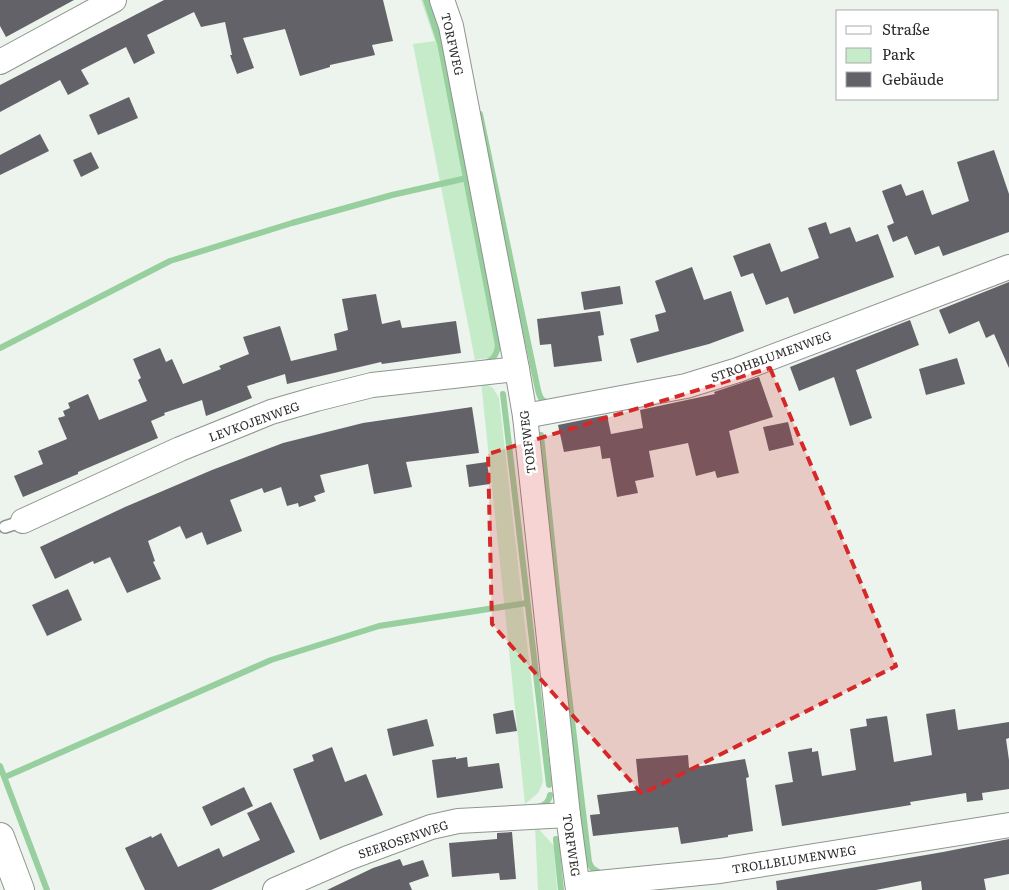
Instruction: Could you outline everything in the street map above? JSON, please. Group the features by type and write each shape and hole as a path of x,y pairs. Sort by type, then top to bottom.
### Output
{"street":[{"path":"0,62 114,0"},
{"name":"TORFWEG","path":"442,0 450,26 525,416 568,816 578,888"},
{"name":"STROHBLUMENWEG","path":"525,416 686,386 738,370 1009,267"},
{"name":"LEVKOJENWEG","path":"14,524 180,449 272,412 316,398 372,385 517,368"},
{"name":"SEEROSENWEG","path":"275,890 348,858 431,827 458,820 568,816"},
{"name":"TROLLBLUMENWEG","path":"578,888 720,871 1009,825"},
{"path":"0,836 20,890"}],"highlighted area":[{"path":"770,368 896,666 642,794 492,624 488,454"}],"green space":[{"path":"421,0 430,0 441,31 502,349 492,357 475,360 413,44 435,41"},
{"path":"481,381 493,388 499,398 543,782 538,793 525,804"},
{"path":"535,825 554,846 557,890 538,890"}],"building":[{"path":"0,0 74,0 6,37 0,26"},
{"path":"164,0 383,0 393,41 372,45 375,55 330,65 330,67 300,76 285,29 243,38 254,68 237,74 230,55 232,55 225,22 201,27 194,12 147,35 155,53 134,64 126,47 81,70 89,84 68,95 60,80 0,112 0,85"},
{"path":"129,97 138,118 98,135 89,115"},
{"path":"40,134 49,151 0,175 0,155"},
{"path":"994,150 1009,194 1009,232 943,256 939,246 915,255 907,236 893,242 887,226 894,223 882,191 901,184 906,196 923,190 932,215 969,201 957,162"},
{"path":"91,152 99,168 81,177 73,160"},
{"path":"826,222 830,234 850,227 856,242 878,234 894,277 794,314 788,297 766,305 753,273 741,277 733,256 770,243 781,272 819,258 808,228"},
{"path":"692,267 704,300 731,291 744,331 709,344 637,363 630,339 659,331 655,315 666,312 655,281"},
{"path":"1009,282 1009,368 994,334 986,338 979,321 949,334 939,310"},
{"path":"620,286 623,304 584,310 581,292"},
{"path":"376,294 382,324 400,320 402,328 456,321 461,353 382,364 381,362 287,384 285,374 247,386 252,398 206,416 202,400 164,413 165,415 151,421 158,438 23,497 14,476 43,464 38,451 67,439 58,418 65,416 63,411 70,408 68,403 88,394 99,420 147,401 138,380 141,378 133,359 160,348 166,362 172,359 183,384 221,369 219,366 249,354 243,337 280,326 291,361 337,350 334,334 348,330 342,299"},
{"path":"600,311 604,335 598,336 602,361 554,367 551,344 540,345 537,319"},
{"path":"910,320 919,345 856,370 872,418 850,426 834,377 799,391 790,367"},
{"path":"957,358 965,384 926,395 919,369"},
{"path":"759,377 773,417 729,431 739,473 717,478 715,471 696,476 688,443 649,451 654,477 635,481 638,493 617,497 610,458 602,459 600,446 564,452 558,425 607,415 611,434 643,428 640,410 715,394 714,392"},
{"path":"472,407 479,453 406,462 412,487 374,494 368,464 320,475 325,492 314,496 316,501 299,507 298,503 287,506 281,487 264,493 262,488 230,500 242,531 207,545 202,532 186,539 180,526 148,541 155,561 153,562 161,579 127,593 110,557 94,564 93,561 55,579 40,547 125,507 212,470 283,443 363,423"},
{"path":"788,422 794,445 769,451 763,427"},
{"path":"487,462 490,484 469,487 466,465"},
{"path":"68,589 82,620 47,636 32,605"},
{"path":"955,709 958,730 1009,722 1009,738 1006,739 1009,760 1009,789 982,793 983,800 967,802 966,793 910,802 911,805 782,826 775,785 793,782 788,752 812,748 812,752 818,751 822,776 856,770 850,729 867,726 866,719 887,716 894,762 932,755 926,714"},
{"path":"513,710 517,731 496,734 493,714"},
{"path":"427,719 434,746 393,756 387,729"},
{"path":"332,747 345,782 366,774 383,815 320,840 293,769 314,761 312,755"},
{"path":"688,755 689,768 745,759 749,777 746,778 753,831 681,844 678,827 593,836 590,815 600,814 597,795 639,790 636,759"},
{"path":"456,757 456,759 467,757 468,767 499,763 503,788 437,798 432,760"},
{"path":"244,787 253,806 211,826 202,807"},
{"path":"271,802 295,852 211,890 145,890 125,848 161,833 178,867 219,848 223,857 260,840 247,813"},
{"path":"512,832 516,879 500,880 499,873 452,877 449,843 497,839 497,833"},
{"path":"1009,839 1009,874 984,879 986,890 922,890 921,881 876,890 777,890 776,881"},
{"path":"400,859 403,866 423,860 429,876 409,883 412,890 327,890 373,868"}],"waterway":[{"path":"426,0 440,43 498,345 494,357 483,363"},
{"path":"480,114 538,390 542,399 550,403"},
{"path":"0,348 170,261 292,223 392,195 467,178"},
{"path":"503,394 549,785"},
{"path":"541,435 562,637 589,862 592,868 600,873"},
{"path":"5,777 271,660 379,626 527,603"},
{"path":"0,766 47,890"},
{"path":"538,807 546,803 550,795"},
{"path":"556,839 561,890"}]}
